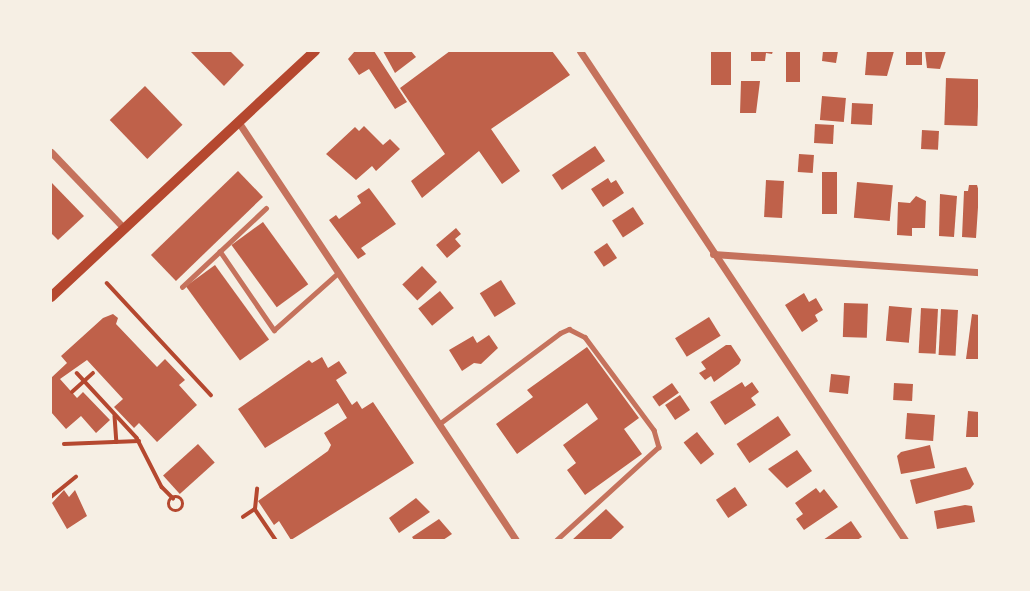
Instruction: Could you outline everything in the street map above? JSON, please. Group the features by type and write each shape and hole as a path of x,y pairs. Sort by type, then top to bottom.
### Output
{"main road":[{"path":"51,297 123,227 315,51"}],"street":[{"path":"580,51 905,540"},
{"path":"239,123 516,540"},
{"path":"51,152 123,227"},
{"path":"713,254 979,272"}],"lane":[{"path":"182,287 266,208"},
{"path":"220,251 274,330 338,273"},
{"path":"439,425 569,329 585,337 654,430 659,447 558,540"}],"path":[{"path":"107,283 211,395"},
{"path":"77,373 139,441 162,487 173,498"},
{"path":"72,392 93,373"},
{"path":"115,415 117,442"},
{"path":"64,444 139,441"},
{"path":"51,497 76,477"},
{"path":"257,489 255,509 276,540"},
{"path":"243,517 255,509"}],"building":[{"path":"190,51 230,51 244,65 224,86"},
{"path":"355,51 374,51 407,102 395,109 369,69 359,75 348,59"},
{"path":"383,51 411,51 416,57 395,73"},
{"path":"450,51 552,51 570,75 491,129 520,171 502,184 479,151 422,198 411,181 445,154 400,88"},
{"path":"711,51 731,51 731,85 711,85"},
{"path":"751,51 773,51 772,54 766,53 765,61 751,61"},
{"path":"786,51 800,51 800,82 786,82"},
{"path":"823,51 838,51 836,63 822,61"},
{"path":"867,51 894,51 887,76 865,75"},
{"path":"906,51 922,51 922,65 906,65"},
{"path":"925,51 946,51 940,69 927,68"},
{"path":"946,78 979,79 977,126 944,125"},
{"path":"741,81 760,81 756,113 740,113"},
{"path":"145,86 183,125 147,159 110,120"},
{"path":"822,96 846,98 844,122 820,120"},
{"path":"852,103 873,104 872,125 851,124"},
{"path":"815,124 834,125 833,144 814,143"},
{"path":"364,126 383,145 390,139 400,149 376,171 372,166 356,180 326,154 355,127 359,131"},
{"path":"922,130 939,131 938,150 921,149"},
{"path":"595,146 605,161 562,190 552,175"},
{"path":"799,154 814,155 813,173 798,172"},
{"path":"238,171 263,197 176,281 151,255"},
{"path":"822,172 837,172 837,214 822,214"},
{"path":"608,178 611,183 616,180 624,193 603,207 591,189"},
{"path":"766,180 784,181 782,218 764,217"},
{"path":"51,182 84,216 58,240 51,233"},
{"path":"857,182 893,185 890,221 854,218"},
{"path":"969,185 977,185 979,192 976,238 962,237 964,191 968,191"},
{"path":"369,188 396,224 361,248 366,254 358,259 329,220 336,215 339,219 361,203 357,196"},
{"path":"940,194 957,196 954,237 939,236"},
{"path":"916,196 926,201 925,228 912,228 912,236 897,235 898,202 910,203"},
{"path":"633,207 644,224 623,237 612,221"},
{"path":"263,222 308,284 277,307 231,245"},
{"path":"456,228 461,234 455,239 461,246 447,258 436,245"},
{"path":"607,243 617,258 604,267 594,252"},
{"path":"215,265 269,339 240,361 186,286"},
{"path":"422,266 437,282 417,301 402,284"},
{"path":"501,280 516,304 495,317 480,293"},
{"path":"440,291 454,308 432,326 418,309"},
{"path":"804,293 809,302 816,298 823,310 815,315 818,321 802,332 785,305"},
{"path":"844,303 868,304 867,338 843,337"},
{"path":"889,306 912,308 909,343 886,341"},
{"path":"921,308 938,309 936,354 919,353"},
{"path":"941,309 958,310 956,356 939,355"},
{"path":"113,314 118,318 116,324 157,367 165,359 185,380 179,385 197,405 157,442 139,423 134,428 114,407 123,399 87,360 60,379 77,398 83,392 110,420 96,433 81,416 66,429 51,412 51,378 67,363 61,356 103,318"},
{"path":"972,314 979,315 979,359 966,359"},
{"path":"709,317 721,336 687,357 675,338"},
{"path":"489,335 498,348 481,364 474,363 462,371 449,350 473,336 477,343"},
{"path":"726,345 731,345 741,360 739,364 714,382 711,376 705,380 699,373 706,369 701,362"},
{"path":"587,347 639,418 624,429 642,454 585,495 567,470 576,463 563,445 598,419 587,403 517,454 496,424 533,397 527,390"},
{"path":"322,357 328,368 339,361 347,373 336,380 352,405 357,401 362,409 373,402 414,463 291,540 279,521 274,525 258,501 328,451 331,445 324,433 347,418 338,403 265,448 238,409 309,360 312,363"},
{"path":"831,374 850,376 848,394 829,392"},
{"path":"742,382 745,387 752,382 759,392 751,398 756,405 725,425 710,402"},
{"path":"672,383 679,393 659,407 652,397"},
{"path":"894,383 913,384 912,401 893,400"},
{"path":"680,395 690,410 675,420 665,405"},
{"path":"968,411 979,412 979,437 966,437"},
{"path":"907,413 935,415 933,441 905,439"},
{"path":"778,416 791,435 749,463 737,444"},
{"path":"697,432 714,454 701,465 684,442"},
{"path":"198,444 215,463 180,494 163,475"},
{"path":"930,445 935,468 901,474 897,456 901,452"},
{"path":"797,450 812,471 787,488 768,469"},
{"path":"966,467 974,484 970,489 916,504 910,480"},
{"path":"735,487 747,505 728,518 716,500"},
{"path":"816,488 820,493 824,489 838,507 804,530 796,519 803,514 795,503"},
{"path":"64,490 69,497 75,490 87,516 67,529 52,503"},
{"path":"416,498 430,512 399,533 389,518"},
{"path":"972,506 975,522 937,529 934,511"},
{"path":"606,509 624,527 610,540 572,540"},
{"path":"439,519 452,534 443,540 414,540 412,537"},
{"path":"851,521 862,537 857,540 823,540"}]}
